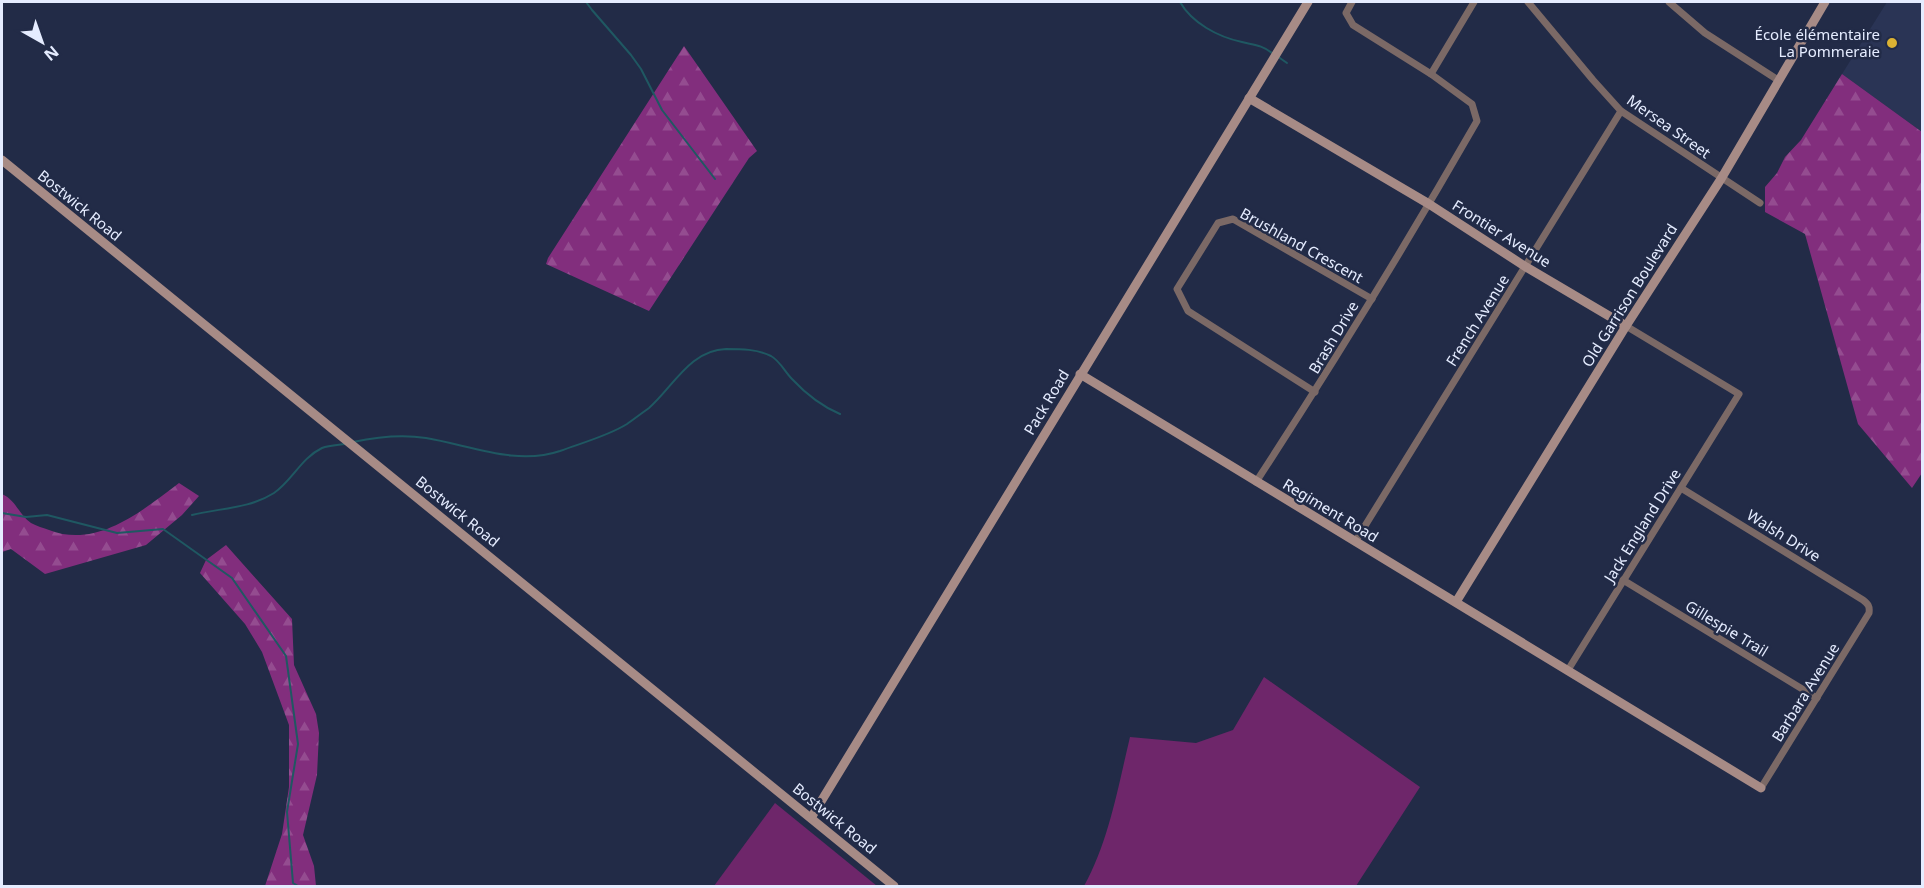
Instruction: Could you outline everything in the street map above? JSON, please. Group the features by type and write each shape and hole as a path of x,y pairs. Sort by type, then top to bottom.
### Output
{"street":[{"name":"Pack Road","path":"811,818 1308,2"},
{"name":"Brash Drive","path":"1256,482 1372,299 1477,121 1473,104 1431,74 1353,25 1346,13 1353,2"},
{"path":"1431,74 1474,2"},
{"name":"Mersea Street","path":"1528,2 1622,111 1760,203"},
{"path":"1669,2 1705,33 1778,80"},
{"name":"Old Garrison Boulevard","path":"1456,602 1626,326 1721,179 1825,2"},
{"name":"Frontier Avenue","path":"1249,98 1430,204 1526,267 1739,394"},
{"name":"French Avenue","path":"1355,542 1622,111"},
{"name":"Bostwick Road","path":"2,160 894,886"},
{"name":"Brushland Crescent","path":"1315,392 1188,311 1177,289 1218,223 1233,219 1372,299"},
{"name":"Regiment Road","path":"1080,374 1761,788"},
{"name":"Jack England Drive","path":"1568,670 1739,394"},
{"name":"Walsh Drive","path":"1681,488 1868,603 1870,608"},
{"name":"Gillespie Trail","path":"1623,580 1817,698"},
{"name":"Barbara Avenue","path":"1761,788 1870,608"}],"shaded area":[{"name":"École élémentaire La Pommeraie","path":"1887,2 1922,2 1922,132 1842,74"},
{"path":"1264,677 1420,787 1356,886 1084,886 1093,869 1106,832 1130,737 1196,743 1233,730"},
{"path":"775,803 877,886 714,886"}],"green space":[{"path":"684,46 757,151 749,158 649,311 546,264"},
{"path":"1842,74 1922,132 1922,473 1912,488 1858,424 1805,234 1765,212 1765,187 1777,173 1785,157 1801,140"},
{"path":"179,483 199,496 182,515 146,545 45,574 11,549 2,552 2,494 11,500 23,516 33,524 67,535 84,535 118,524 150,505"},
{"path":"226,545 292,619 294,665 316,714 319,733 317,775 303,835 314,866 316,886 265,886 282,834 289,787 289,725 262,652 245,624 200,573 206,560"}],"waterway":[{"path":"586,2 631,55 641,69 662,110 715,179"},
{"path":"1180,2 1191,16 1215,33 1261,47 1272,53"},
{"path":"1277,56 1287,63"},
{"path":"353,442 380,437 408,436 510,455 543,455 560,451 603,436 627,424 649,408 692,363 713,351 726,349 743,349 771,356 808,395 840,414"},
{"path":"192,515 244,505 264,498 280,488 315,452 325,447 345,444"},
{"path":"2,513 26,517 47,515 117,533 163,529 232,578 286,656 298,744 287,812 293,883 298,886"}],"place":[{"name":"École élémentaire La Pommeraie","path":"1892,43"}]}
